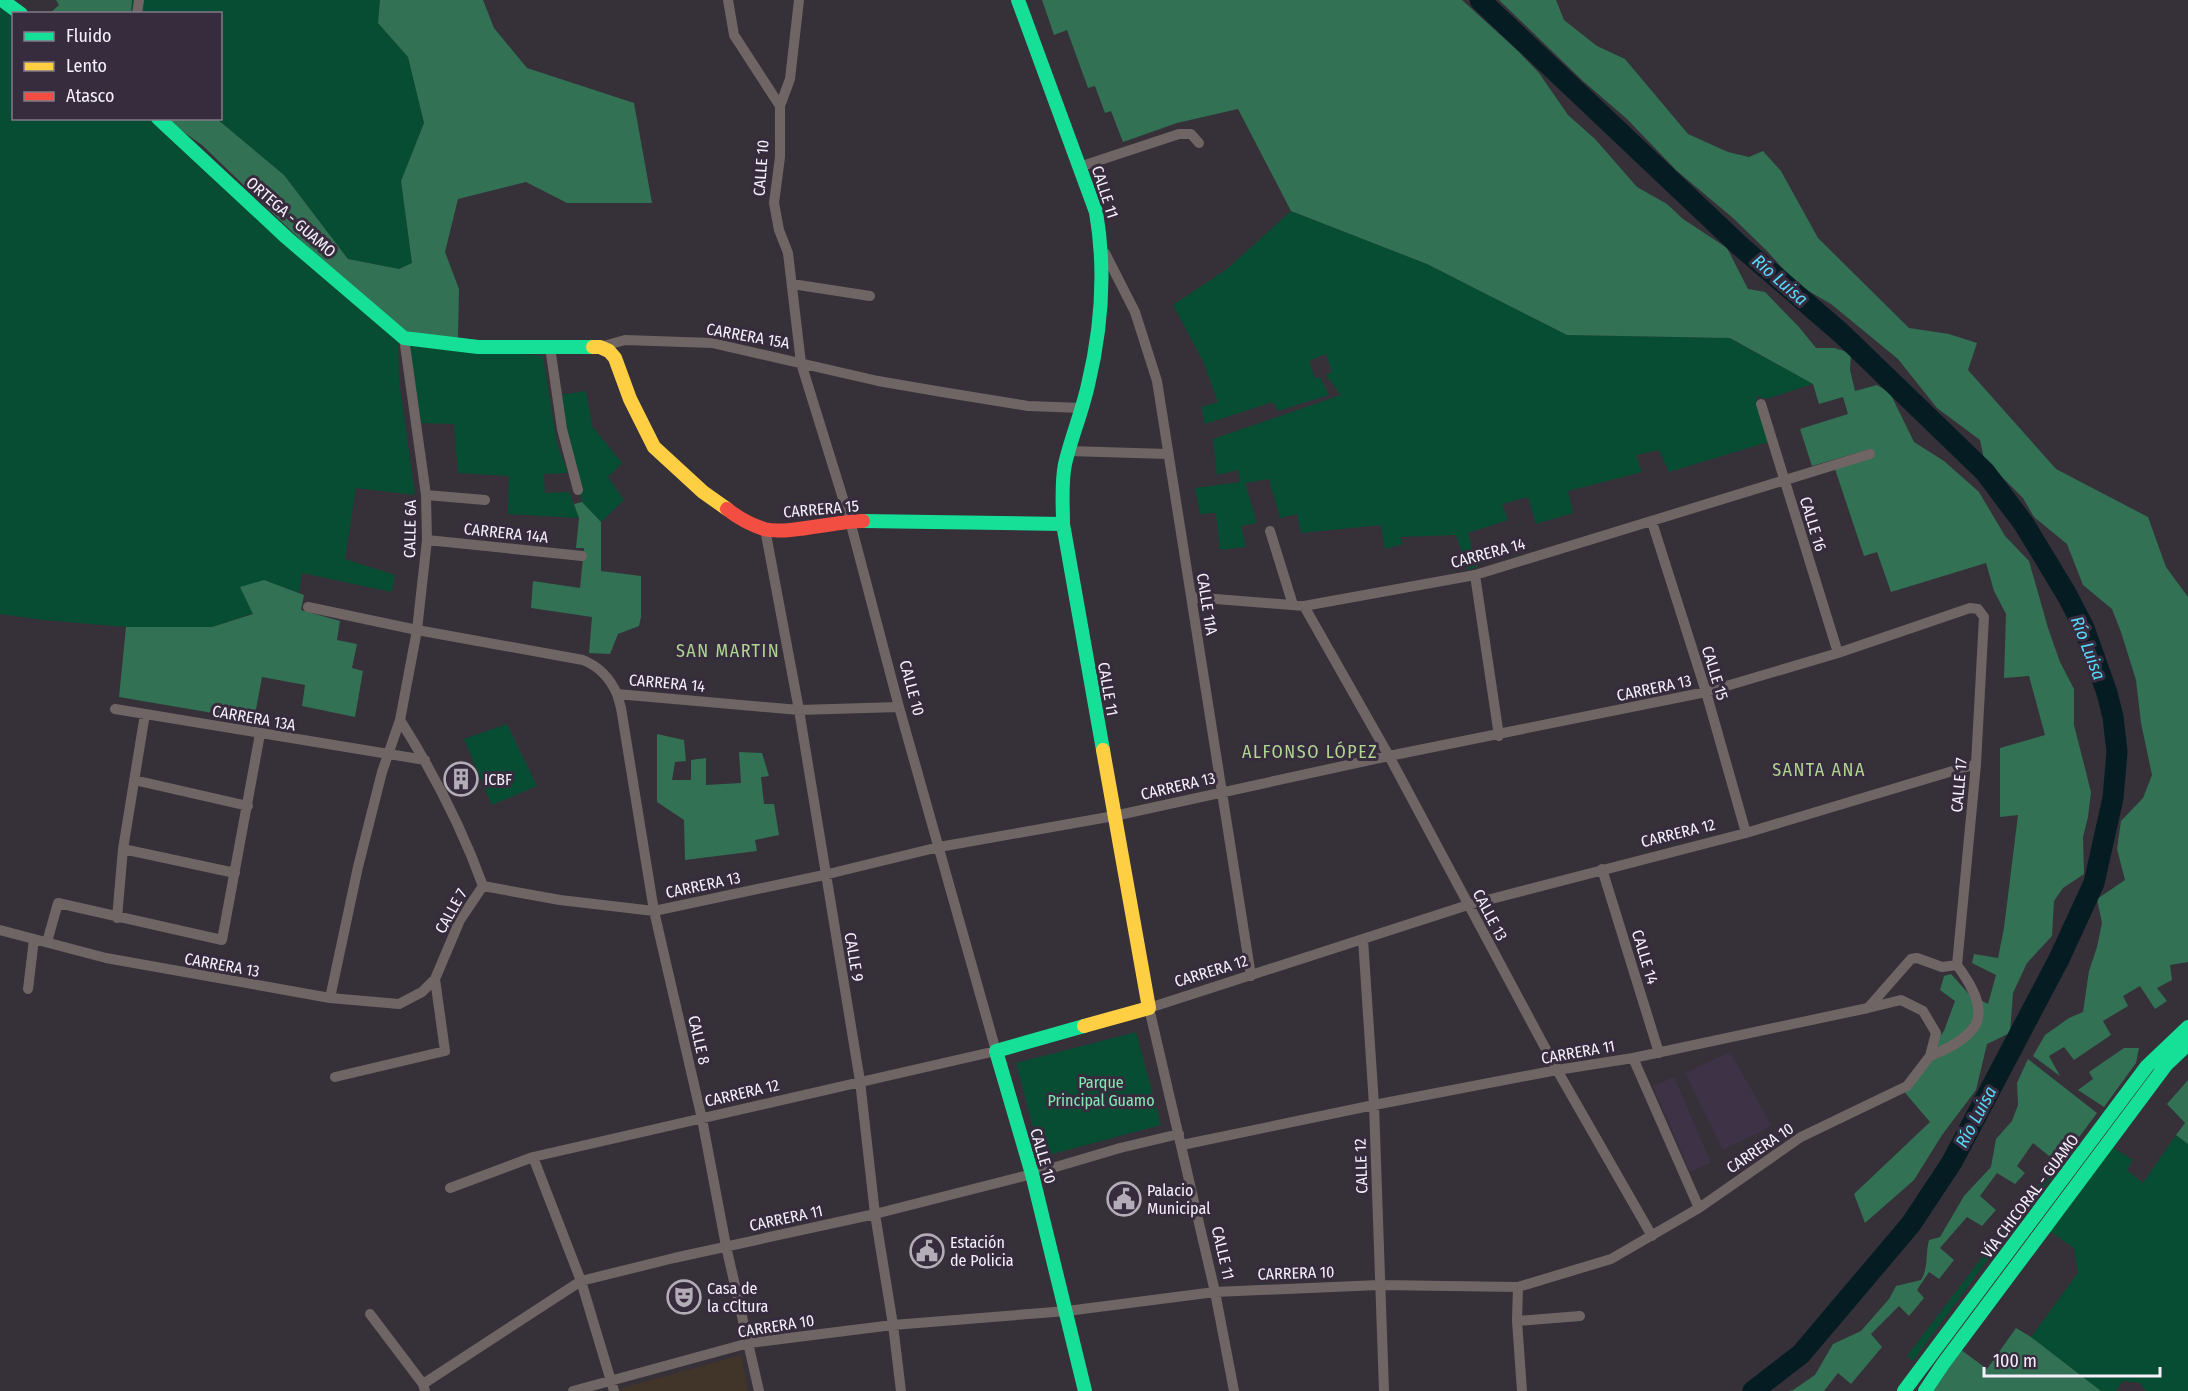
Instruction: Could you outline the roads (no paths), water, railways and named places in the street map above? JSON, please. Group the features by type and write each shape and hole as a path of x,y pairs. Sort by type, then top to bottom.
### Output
{"street":[{"path":"2,0 18,12"},
{"path":"728,0 734,35 780,106"},
{"path":"780,106 790,79 799,0"},
{"name":"CALLE 11","path":"1018,0 1096,212 1101,246 1101,313 1082,408 1068,451 1064,476 1063,524 1149,1008 1215,1292 1234,1391"},
{"name":"CALLE 10","path":"780,106 780,157 774,203 779,230 788,253 801,363 850,521 899,706 1032,1174 1085,1391"},
{"name":"ORTEGA - GUAMO","path":"160,120 286,238 404,338"},
{"path":"1079,167 1179,134 1191,134 1199,143"},
{"name":"CALLE 11A","path":"1101,246 1135,312 1157,381 1251,976"},
{"path":"792,284 870,296"},
{"name":"CARRERA 15A","path":"404,338 477,346 600,347 625,340 712,343 878,381 1028,406 1082,408"},
{"name":"CALLE 6A","path":"330,998 358,867 388,755 400,720 417,630 427,540 426,495 404,338"},
{"path":"550,347 562,429 578,490"},
{"name":"CARRERA 15","path":"600,347 609,351 615,358 630,399 654,447 703,492 735,515 765,529 782,530 850,521 1063,524"},
{"name":"CALLE 16","path":"1761,404 1838,653"},
{"path":"1068,451 1168,454"},
{"path":"1784,481 1870,454"},
{"name":"CARRERA 14","path":"1191,597 1299,606 1475,575 1784,481"},
{"path":"426,495 485,501"},
{"name":"CALLE 15","path":"1652,522 1706,692 1746,834"},
{"name":"CALLE 9","path":"765,529 798,710 860,1082 875,1214 901,1391"},
{"name":"CALLE 13","path":"1270,531 1299,606 1389,756 1557,1070 1652,1236"},
{"name":"CARRERA 14A","path":"427,540 582,556"},
{"path":"1475,575 1499,736"},
{"name":"CARRERA 14","path":"308,607 417,630 584,660 595,665 605,674 617,694 798,710 899,706"},
{"name":"CARRERA 13","path":"483,886 560,900 654,910 939,848 1114,816 1389,756 1499,736 1706,692 1838,653 1970,608 1978,609"},
{"name":"CALLE 17","path":"1957,965 1976,764 1984,617 1978,609"},
{"name":"CALLE 8","path":"617,694 654,910 702,1119 726,1246 759,1391"},
{"name":"CARRERA 13A","path":"115,709 388,755"},
{"path":"117,918 123,849 145,714"},
{"path":"400,720 425,760"},
{"path":"47,942 58,903 222,940 260,734"},
{"path":"388,755 425,760"},
{"name":"CALLE 7","path":"425,760 472,855 483,886 460,920 435,979"},
{"name":"CARRERA 12","path":"450,1188 533,1157 996,1051 1149,1008 1468,905 1746,834 1976,764"},
{"path":"134,780 248,806"},
{"path":"123,849 235,873"},
{"name":"CALLE 14","path":"1602,869 1659,1053"},
{"name":"CARRERA 13","path":"0,930 139,965 330,998 399,1004 422,992 435,979"},
{"path":"28,989 34,939"},
{"name":"CALLE 12","path":"1363,939 1374,1105 1383,1391"},
{"path":"1868,1008 1911,959 1917,958 1942,967 1957,965 1970,982 1979,1005 1980,1017 1970,1032 1949,1048 1930,1056"},
{"path":"335,1077 445,1051 435,979"},
{"name":"CARRERA 11","path":"424,1387 581,1281 726,1246 875,1214 1032,1174 1120,1148 1633,1058 1901,1000 1923,1011 1936,1033 1930,1056"},
{"name":"VÍA CHICORAL - GUAMO","path":"2141,1088 2156,1057 2188,1027"},
{"name":"VÍA CHICORAL - GUAMO","path":"1904,1391 2013,1248 2088,1159 2141,1088 2188,1044"},
{"name":"CARRERA 10","path":"573,1391 613,1386 749,1343 893,1325 1067,1311 1215,1292 1379,1285 1518,1287 1611,1259 1699,1208 1801,1137 1907,1086 1930,1056"},
{"path":"1633,1058 1699,1208"},
{"path":"533,1157 581,1281 613,1386"},
{"name":"VÍA CHICORAL - GUAMO","path":"1925,1391 2025,1256 2088,1159"},
{"path":"2013,1248 2025,1256"},
{"path":"1518,1287 1517,1321 1522,1391"},
{"path":"370,1314 424,1387"},
{"path":"1517,1321 1580,1316"},
{"path":"1921,1369 1934,1379"}],"waterway":[{"name":"Río Luisa","path":"1480,0 1740,246 1841,333 1985,472 2024,524 2067,595 2084,628 2113,717 2117,752 2113,798 2094,883 2059,959 1952,1162 1911,1224 1801,1354 1753,1391"}],"place":[{"name":"ICBF","path":"461,779"},
{"name":"Palacio Municipal","path":"1124,1199"},
{"name":"Estación de Policia","path":"927,1251"},
{"name":"Casa de la cCltura","path":"684,1297"}],"district":[{"name":"SAN MARTIN","path":"728,651"},
{"name":"ALFONSO LÓPEZ","path":"1310,752"},
{"name":"SANTA ANA","path":"1819,770"}],"park label":[{"name":"Parque Principal Guamo","path":"1101,1091"}]}
